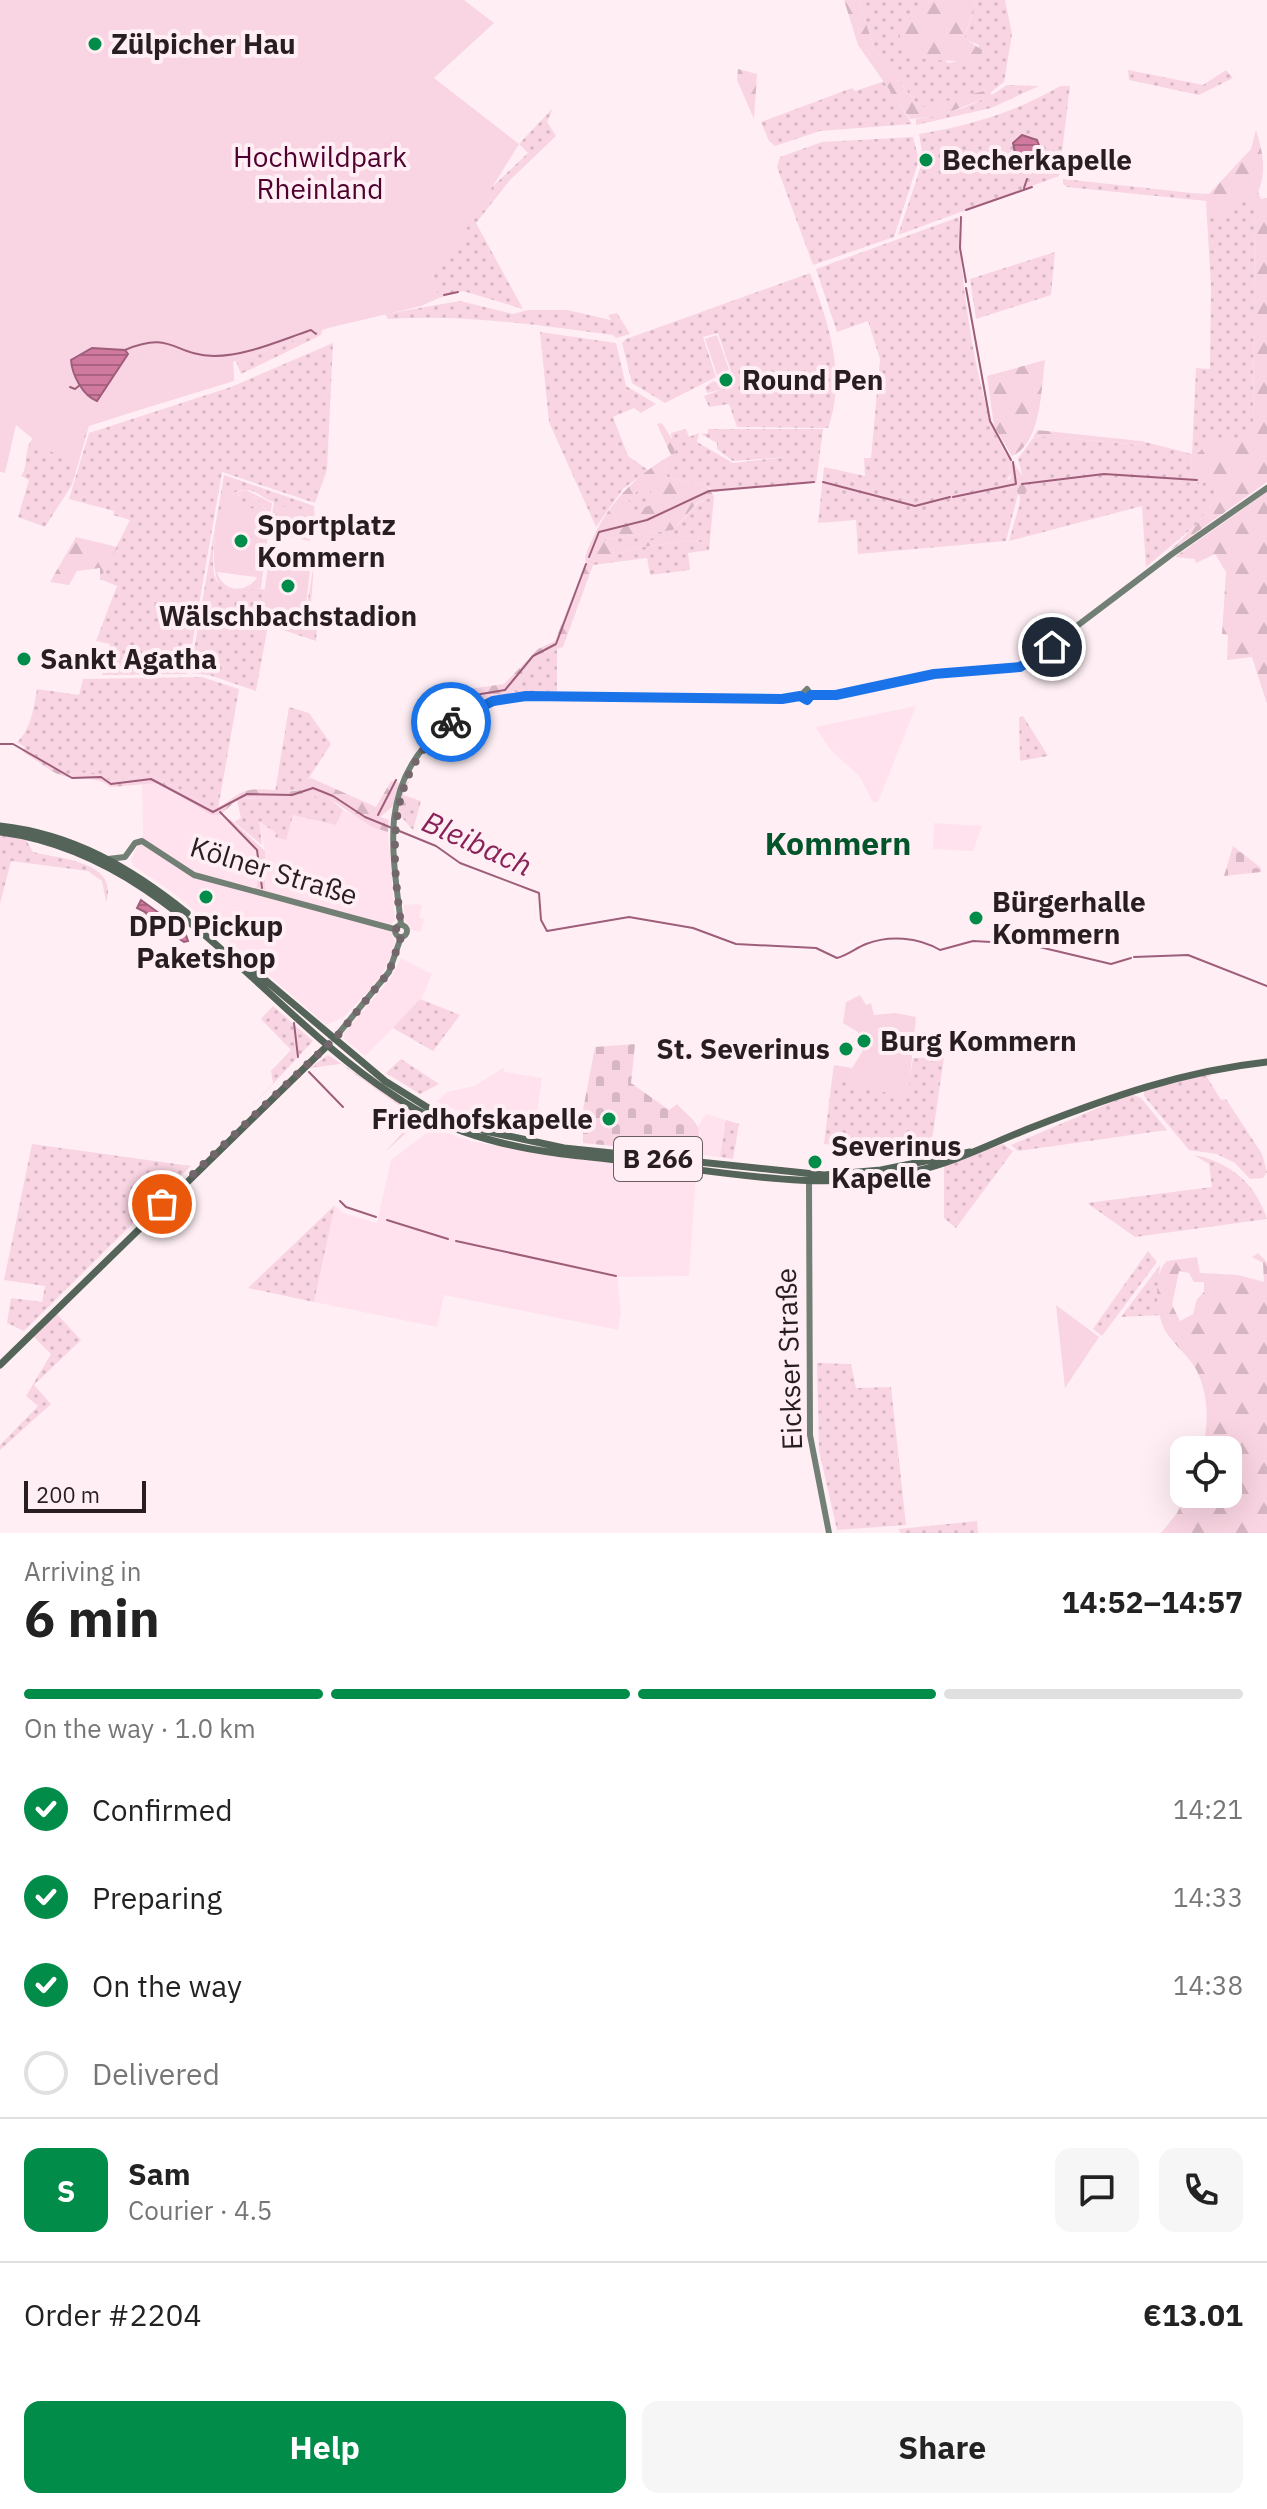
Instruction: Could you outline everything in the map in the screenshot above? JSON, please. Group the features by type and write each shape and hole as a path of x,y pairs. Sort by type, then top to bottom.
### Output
{"main road":[{"name":"B 266","path":"0,829 40,838 90,857 157,897 186,918 328,1040 385,1081 438,1114 485,1131 540,1143 758,1171 824,1175 881,1170 970,1152"},
{"name":"B 266","path":"16,831 29,830 81,845 162,893 328,1040 336,1052 422,1113 491,1141 586,1156 809,1181 855,1180 915,1172 1158,1082 1212,1068 1267,1062"},
{"path":"0,1365 328,1040"},
{"path":"316,1055 336,1052"}],"street":[{"path":"401,937 394,823 402,785 421,750 451,721 493,701 541,695 782,699 800,696 807,689 811,695 836,695 934,674 1024,666 1172,554 1267,488"},
{"name":"Kölner Straße","path":"108,859 125,857 138,841 194,875 398,927"},
{"path":"328,1040 389,972 401,937 407,930 398,927"},
{"name":"Eickser Straße","path":"809,1181 810,1435 829,1533"}],"shaded area":[{"path":"1022,135 1037,140 1044,158 1029,159 1018,167 1013,143"},
{"path":"92,348 125,350 128,354 97,401 87,395 79,384 71,360"},
{"path":"916,706 878,802 873,802 860,777 831,750 815,727"},
{"path":"159,783 211,815 220,815 258,849 257,887 265,851 258,821 277,833 293,814 336,825 343,810 388,832 395,920 389,927 395,941 392,956 378,980 344,1017 326,1025 176,895 134,866 131,860 143,835 142,784"},
{"path":"934,823 982,826 973,851 933,849"},
{"path":"141,900 185,932 188,941 184,942 142,914 153,916 137,908"},
{"path":"404,905 422,905 419,917 424,919 421,932 411,930 404,918"},
{"path":"401,958 432,974 421,1000 365,1056 344,1039 344,1033 390,979"},
{"path":"503,1068 505,1072 542,1078 534,1135 486,1122 436,1102 447,1092 474,1086"},
{"path":"706,1114 726,1120 720,1157 695,1154 701,1133 697,1128"},
{"path":"433,1128 470,1141 532,1152 696,1173 689,1276 617,1277 621,1313 618,1330 444,1295 437,1327 314,1302 335,1205 343,1213 377,1223 391,1160"}],"green space":[{"name":"Hochwildpark Rheinland","path":"0,0 464,0 494,23 434,78 519,144 454,249 431,272 439,298 421,306 328,328 233,362 234,381 87,426 78,463 45,449 16,425 5,473 0,472"},
{"path":"844,0 858,0 875,50 920,108 991,89 991,96 939,116 910,119 858,45"},
{"path":"858,0 932,0 898,24 948,63 960,61 972,64 979,45 964,39 977,0 1005,0 1012,34 1004,82 991,92 920,108 875,50"},
{"path":"932,0 977,0 964,38 982,50 981,56 972,64 924,59 906,49 898,24"},
{"path":"738,69 757,74 754,119 737,80"},
{"path":"1128,70 1203,85 1226,70 1233,78 1199,95 1129,80"},
{"path":"885,81 912,124 820,131 775,146 769,141 761,122 852,88 855,91"},
{"path":"1007,85 1039,86 991,108 916,125 916,119 963,108"},
{"path":"1060,86 1070,86 1059,176 898,235 921,166 928,166 930,160 922,152 919,134 992,117"},
{"path":"553,108 547,122 556,136 510,180 476,223 523,309 463,291 439,298 431,272 454,249 487,192 528,153 519,144"},
{"path":"1256,130 1263,162 1258,192 1261,199 1267,198 1267,482 1170,551 1197,524 1218,496 1212,478 1202,484 1190,483 1192,458 1213,440 1233,440 1253,430 1255,202 1237,202 1231,212 1220,217 1211,211 1206,199 1192,193 1209,194 1251,149"},
{"path":"913,137 919,160 894,237 813,265 777,167 780,157 822,142"},
{"path":"1063,179 1192,193 1206,199 1211,211 1236,202 1255,202 1253,430 1233,440 1213,440 1192,458 1190,483 1212,477 1218,496 1197,524 1146,567 1142,506 1009,541 1025,485 1018,459 1033,438 1040,436 1139,445 1141,441 1192,454 1196,368 1210,369 1211,287 1206,201 1067,187"},
{"path":"959,217 962,271 981,384 1001,445 1013,462 1008,467 1012,473 998,491 1014,487 1018,494 1006,541 858,554 856,520 818,523 824,467 865,476 864,458 871,458 880,359 868,321 837,332 816,269"},
{"path":"1055,252 1051,295 976,319 970,279"},
{"path":"810,273 833,349 836,388 828,428 737,427 729,404 709,407 704,396 723,389 707,393 705,387 713,381 726,386 734,381 718,333 703,337 716,377 665,403 632,383 622,343 626,339"},
{"path":"460,301 513,314 528,310 567,310 611,320 608,315 617,313 630,334 616,338 613,335 529,324 445,318 388,319 385,314"},
{"path":"322,330 321,335 241,374 236,361"},
{"path":"540,332 616,343 626,386 656,404 641,413 634,408 613,417 628,456 648,470 623,489 596,527 549,422"},
{"path":"717,335 729,370 717,375 705,339"},
{"path":"333,343 327,470 315,503 222,472 187,674 102,675 110,644 96,641 117,586 100,579 130,520 113,515 114,511 69,499 89,433 231,387"},
{"path":"1045,360 1035,427 1022,449 1012,456 994,426 987,376"},
{"path":"233,362 234,379 89,426 72,485 45,527 18,517 29,480 21,476 33,438"},
{"path":"662,423 673,441 675,458 664,467 667,477 707,486 714,496 697,503 673,530 605,539 606,546 709,533 709,539 641,547 594,561 585,557 608,511 643,474 671,455 657,424","holes":["651,481 651,505 614,518 636,492"]},
{"path":"686,429 689,437 699,433 697,442 733,463 787,457 733,461 717,449 717,443 701,434 708,433 708,429 823,429 816,483 714,492 707,486 667,477 664,467 675,458 671,433"},
{"path":"1037,430 1141,441 1140,445 1040,436 1033,438"},
{"path":"1013,462 1029,485 1019,508 1020,497 1014,487 997,491 1002,482 1010,479 1012,473 1008,467"},
{"path":"224,475 314,506 316,540 309,510 278,507 274,534 269,533 274,502 250,490 236,492 221,510 213,564 217,582 236,592 254,587 265,590 261,614 304,623 314,563 310,618 317,628 316,641 268,625 256,691 209,675 190,673"},
{"path":"651,480 651,505 613,519 636,492"},
{"name":"Sportplatz Kommern","path":"246,490 272,503 261,588 236,592 219,584 216,577 214,543 224,502 231,495","holes":["239,495 256,497 266,510 226,505","217,572 256,577 257,578 246,587 234,588 224,584"]},
{"path":"1267,492 1267,704 1252,657 1227,660 1228,635 1222,634 1226,572 1215,554 1196,563 1195,559 1175,557"},
{"path":"248,494 258,499 266,511 225,505 236,496"},
{"path":"714,496 709,550 688,553 690,570 650,575 647,558 593,565 586,562 585,557 594,561 641,547 709,539 709,533 606,547 605,539 673,530 698,503"},
{"path":"278,506 310,510 310,541 274,534"},
{"path":"76,537 117,547 100,579 100,568 77,571 69,585 50,582"},
{"name":"Wälschbachstadion","path":"270,553 307,557 311,561 304,623 261,614"},
{"path":"586,562 593,565 563,647 537,655 511,695 472,706 437,728 433,725 455,691 504,684 538,649 555,641"},
{"path":"557,649 557,691 513,692 537,655"},
{"path":"202,677 239,689 218,809 211,810 185,792 149,774 112,781 91,772 66,775 55,768 52,771 23,752 25,747 17,742 29,725 37,689 79,695 83,679"},
{"path":"289,707 309,713 331,744 301,790 275,792"},
{"path":"1023,716 1048,756 1020,761 1019,718"},
{"path":"55,768 66,775 91,772 112,781 149,774 185,792 211,810 250,790 301,790 303,782 311,778 376,807 391,781 399,783 392,807 380,817 389,820 388,832 372,827 330,799 314,796 293,802 250,798 237,800 220,815 211,815 159,783 111,787 96,780 59,775 52,771"},
{"path":"410,780 403,795 421,801 413,830 397,812 405,784"},
{"path":"314,796 330,799 343,810 336,825 293,815 286,840 275,837 276,833 259,821 262,845 234,822 241,818 237,800"},
{"path":"230,819 265,851 265,890 257,888 257,849 227,821"},
{"path":"0,835 26,840 33,852 71,860 96,870 108,888 106,902 102,881 88,871 11,861 0,904"},
{"path":"1233,846 1261,868 1261,872 1224,876"},
{"path":"860,995 866,1005 871,1003 874,1015 896,1013 916,1017 908,1098 832,1079 834,1065 852,1068 862,1052 858,1032 843,1023 846,1002"},
{"path":"420,999 460,1015 433,1051 393,1028"},
{"path":"273,1006 313,1041 242,1117 273,1083 271,1071 291,1050 261,1019"},
{"path":"635,1044 631,1083 669,1110 677,1104 694,1121 699,1130 695,1154 583,1143 583,1110 595,1047"},
{"path":"328,1055 415,1113 415,1125 385,1152 413,1121 412,1115 341,1064 309,1068"},
{"path":"944,1057 930,1154 824,1144 832,1079 907,1097 913,1058"},
{"path":"401,1059 439,1084 420,1094 386,1073"},
{"path":"1208,1073 1211,1076 1207,1077 1221,1100 1226,1099 1262,1154 1267,1172 1263,1178 1250,1179 1235,1163 1217,1154 1189,1150 1144,1096 1144,1091"},
{"path":"1131,1094 1141,1098 1167,1130 1018,1151 1011,1145"},
{"path":"726,1120 739,1124 733,1159 720,1157"},
{"path":"32,1144 191,1166 24,1331 7,1323 11,1298 42,1302 45,1286 4,1280"},
{"path":"1003,1144 1013,1151 956,1228 944,1218 944,1165"},
{"path":"1194,1155 1219,1163 1240,1176 1256,1195 1267,1219 1135,1237 1087,1203 1212,1187 1209,1164"},
{"path":"335,1205 314,1302 248,1288"},
{"path":"1148,1251 1157,1262 1102,1336 1093,1329"},
{"path":"1258,1253 1267,1262 1267,1533 1161,1533 1179,1508 1242,1508 1242,1436 1205,1436 1206,1401 1201,1381 1194,1366 1163,1325 1158,1306 1157,1285 1162,1267 1167,1261 1197,1257 1200,1273 1238,1275 1264,1282 1263,1263 1252,1257","holes":["1179,1271 1189,1273 1194,1282 1204,1282 1204,1292 1197,1299 1193,1314 1180,1321 1172,1305"]},
{"path":"1160,1265 1157,1294 1162,1315 1121,1317"},
{"path":"1056,1305 1099,1337 1065,1388"},
{"path":"56,1313 81,1340 34,1385 51,1404 0,1450 0,1445 38,1406 26,1396 51,1354 32,1335"},
{"path":"817,1363 851,1364 856,1388 891,1387 906,1525 837,1530 819,1450"},
{"path":"977,1521 978,1533 900,1533 899,1529"}],"waterway":[{"path":"1024,188 1027,179"},
{"path":"966,210 1032,187"},
{"path":"961,217 960,248 966,282"},
{"path":"966,288 990,421 1011,460"},
{"path":"444,295 458,292"},
{"path":"125,350 153,342 200,355 226,355 263,347 311,330 316,334"},
{"path":"70,387 75,389 80,385"},
{"path":"953,497 1016,484 1013,462"},
{"path":"1022,484 1104,474 1197,480"},
{"path":"589,557 599,532 647,520 709,491 814,482"},
{"path":"823,482 915,506 950,497"},
{"path":"436,724 457,698 505,690 533,656 556,644 586,564"},
{"name":"Bleibach","path":"0,744 13,744 72,778 101,777 111,784 151,779 213,812 247,794 292,795 313,788 333,796 365,817 436,846 460,863 539,893 541,920 547,931 629,917 693,928 736,944 816,948 837,958 866,944 894,939 922,942 940,950 973,941 1026,944"},
{"path":"378,815 396,780"},
{"path":"220,812 257,850 262,888"},
{"name":"Bleibach","path":"1031,945 1111,964 1131,958"},
{"name":"Bleibach","path":"1134,957 1188,955 1267,986"},
{"path":"294,1023 298,1057"},
{"path":"309,1072 343,1107"},
{"path":"340,1201 346,1207 376,1217"},
{"path":"387,1220 448,1239"},
{"path":"456,1241 616,1276"}],"way so far":[{"path":"162,1204 338,1035 389,972 401,937 394,931 401,924 394,839 395,813 413,762 434,735 451,722"}],"place":[{"name":"Zülpicher Hau","path":"95,44"},
{"name":"Becherkapelle","path":"926,160"},
{"name":"Round Pen","path":"726,380"},
{"name":"Sportplatz Kommern","path":"241,541"},
{"name":"Wälschbachstadion","path":"288,586"},
{"name":"Sankt Agatha","path":"24,659"},
{"name":"DPD Pickup Paketshop","path":"206,897"},
{"name":"Bürgerhalle Kommern","path":"976,918"},
{"name":"Burg Kommern","path":"864,1041"},
{"name":"St. Severinus","path":"846,1049"},
{"name":"Friedhofskapelle","path":"609,1119"},
{"name":"Severinus Kapelle","path":"815,1162"}],"district":[{"name":"Kommern","path":"838,844"}],"route":[{"path":"451,722 469,710 493,701 541,695 782,699 800,696 807,700 811,695 836,695 934,674 989,672 1020,667 1052,647"}]}
